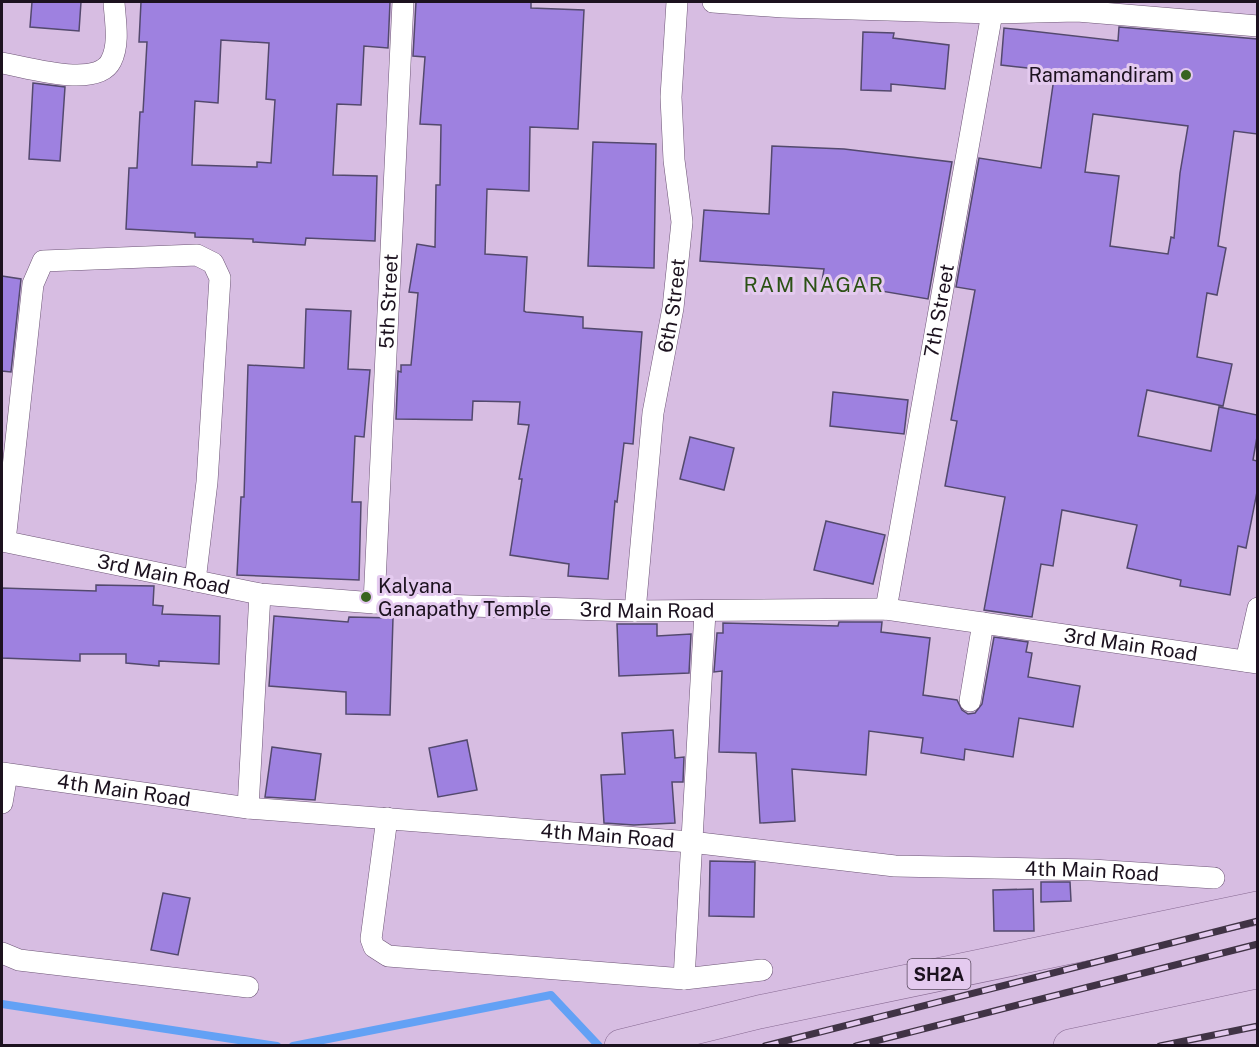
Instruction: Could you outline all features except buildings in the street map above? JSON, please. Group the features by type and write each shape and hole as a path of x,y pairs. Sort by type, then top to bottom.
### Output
{"main road":[{"name":"SH2A","path":"621,1046 770,1009 1257,908"},
{"path":"1070,1046 1257,1006"}],"street":[{"path":"2,63 81,76 100,73 111,62 116,45 114,2"},
{"name":"5th Street","path":"374,603 403,2"},
{"name":"6th Street","path":"635,611 653,413 674,308 682,222 674,160 671,97 677,2"},
{"path":"713,2 992,13 1077,6 1257,26"},
{"name":"7th Street","path":"885,609 992,13"},
{"path":"3,541 33,284 43,261 197,255 213,263 220,278 207,482 195,580"},
{"name":"3rd Main Road","path":"3,541 260,594 374,603 635,611 885,609 1252,662"},
{"path":"248,808 260,594"},
{"path":"1252,662 1257,608"},
{"path":"684,979 705,612"},
{"path":"970,701 983,624"},
{"path":"2,803 4,774"},
{"name":"4th Main Road","path":"4,774 248,808 691,842 895,866 1092,870 1214,878"},
{"path":"387,818 371,939 374,947 388,956 684,979 762,970"},
{"path":"2,953 19,960 248,987"}],"waterway":[{"path":"293,1046 551,995 599,1046"},
{"path":"2,1004 277,1046"}],"railway":[{"path":"765,1046 1258,921"},
{"path":"856,1046 1258,944"},
{"path":"1160,1046 1258,1026"}],"place":[{"name":"Ramamandiram","path":"1186,75"},
{"name":"Kalyana Ganapathy Temple","path":"366,597"}],"district":[{"name":"RAM NAGAR","path":"814,284"}]}
